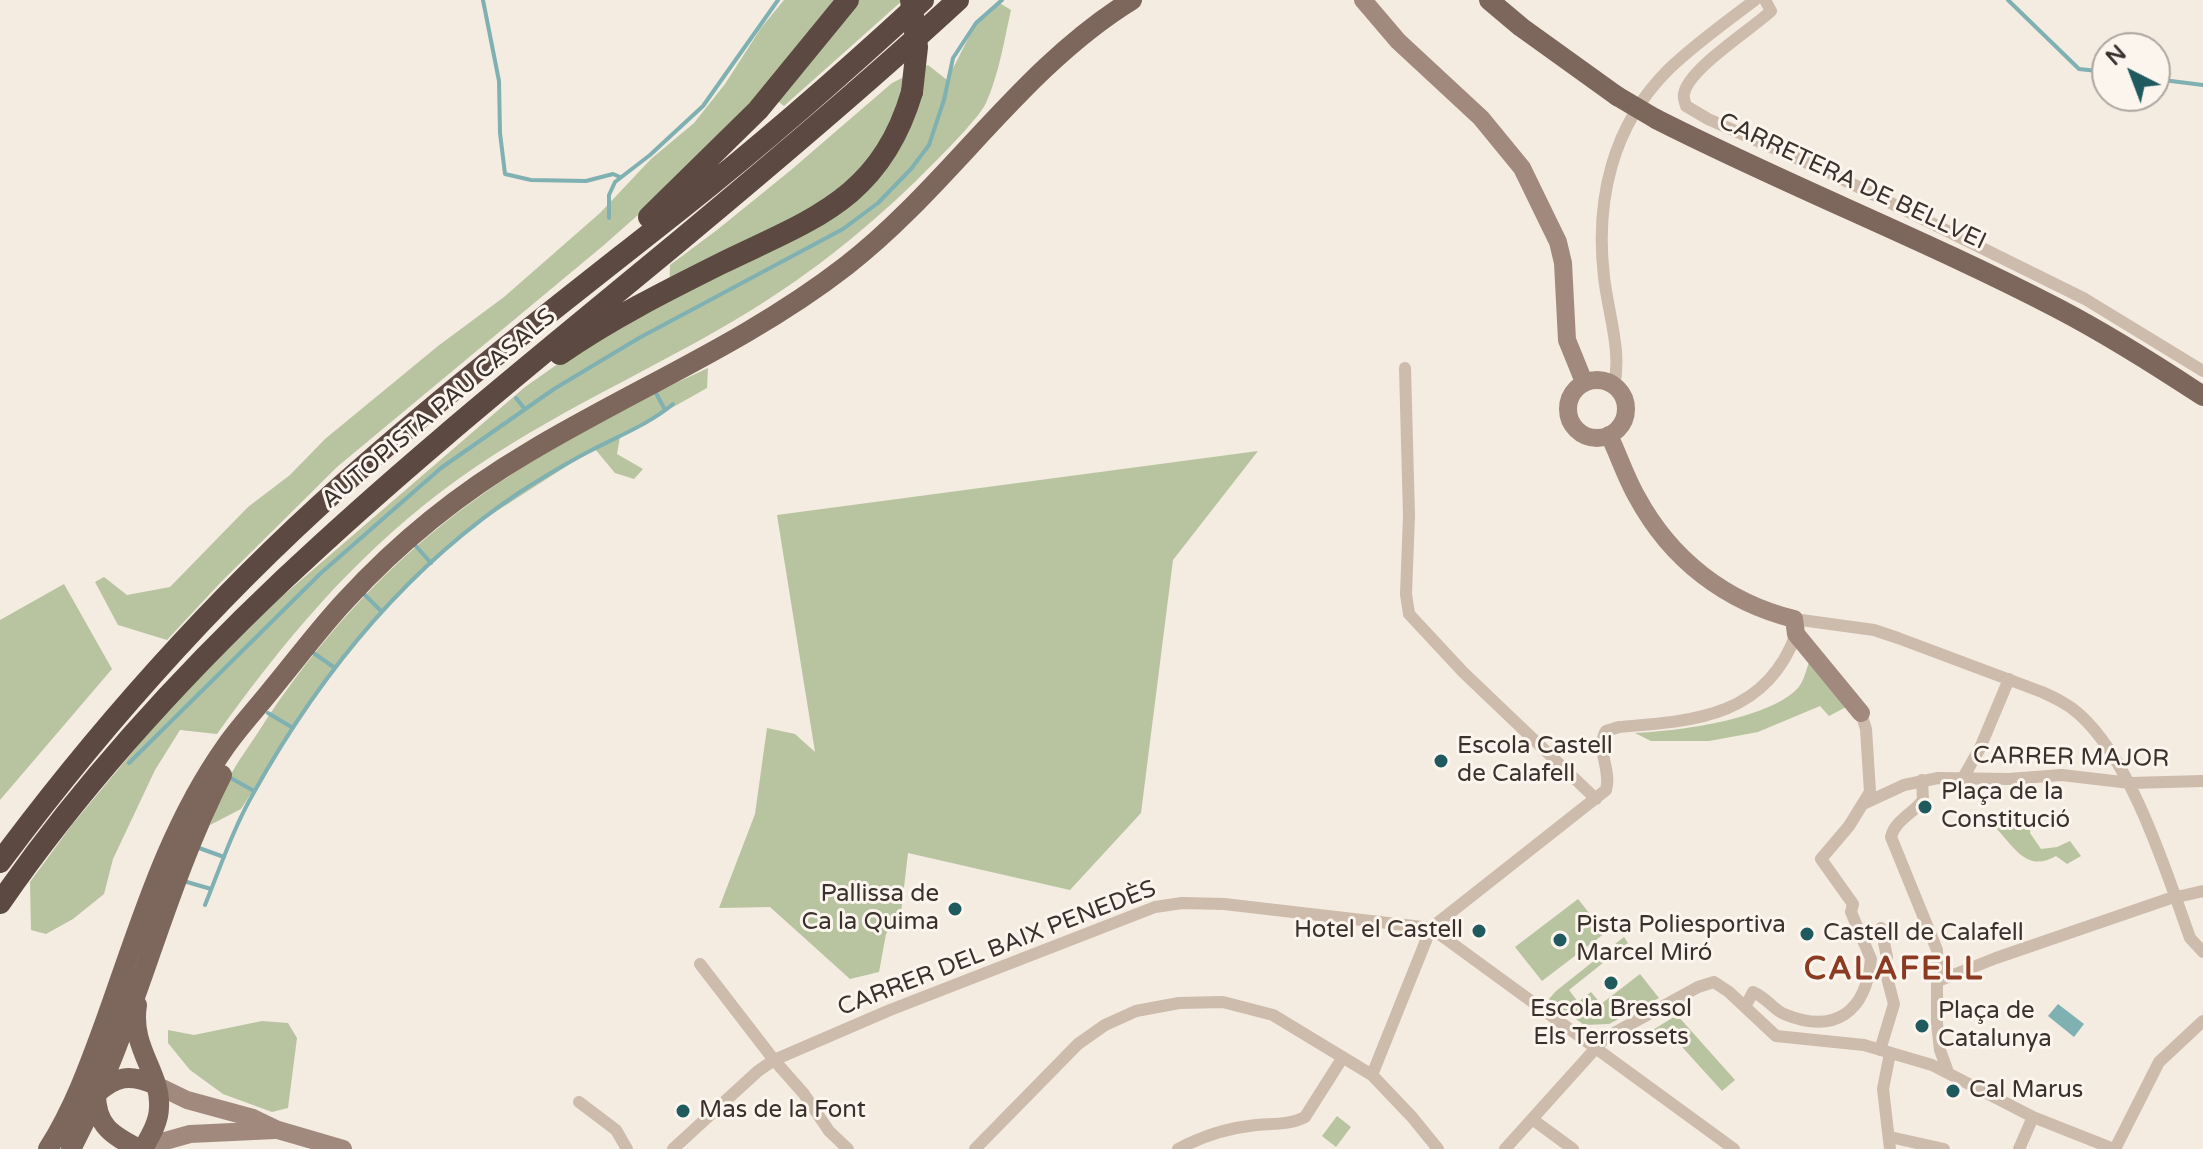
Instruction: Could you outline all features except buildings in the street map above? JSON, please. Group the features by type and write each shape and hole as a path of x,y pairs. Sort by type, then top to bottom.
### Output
{"highway":[{"path":"577,289 758,110 848,0"},
{"path":"491,396 526,379 576,344 659,295 794,229 841,202 881,162 896,137 912,92 917,47 911,0"},
{"name":"AUTOPISTA PAU CASALS","path":"0,862 124,707 254,569 363,466 788,120 923,0"},
{"name":"AUTOPISTA PAU CASALS","path":"0,903 74,804 156,706 324,541 491,396 797,143 958,0"}],"main road":[{"path":"48,1149 81,1084 164,862 199,789 226,746 346,600 412,537 516,459 733,341 834,275 905,214 1004,108 1058,56 1089,29 1132,0"},
{"name":"CARRETERA DE BELLVEI","path":"1489,0 1617,96 1656,119 2060,310 2203,396"},
{"path":"71,1149 112,1060 203,814 227,765 275,686"},
{"path":"130,952 129,978 120,1012 94,1081 96,1111 104,1125 119,1139 140,1148 160,1109 139,1046 135,1019 142,975"},
{"path":"59,1149 85,1102 113,1080 131,1078 154,1084"}],"street":[{"path":"1363,0 1398,41 1481,118 1522,168 1558,242 1563,263 1567,340 1584,382"},
{"path":"1614,386 1618,368 1604,277 1601,227 1611,166 1623,133 1646,96 1669,69 1755,0"},
{"path":"1765,0 1771,11 1693,77 1684,93 1686,106 1708,119 1843,179 2085,299 2203,371"},
{"path":"1405,368 1409,516 1406,594 1409,614 1463,672 1596,799"},
{"path":"1598,379 1614,386 1624,399 1626,410 1623,423 1609,435 1595,439 1575,429 1569,419 1569,398 1584,382 1598,379"},
{"path":"1609,435 1635,495 1668,543 1715,585 1795,627 1861,713 1866,729 1870,792 1842,834 1822,856 1823,863 1853,904 1851,912 1871,959 1867,986 1857,1006 1833,1021 1809,1020 1781,1013 1767,998 1753,992 1745,1007"},
{"path":"1372,1075 1431,928 1606,790 1609,779 1601,745 1606,731 1697,719 1733,707 1758,693 1791,648 1795,627"},
{"path":"1795,627 1874,630 2065,702 2096,731 2130,783 2190,938 2203,952"},
{"path":"1963,778 1980,748 2009,679"},
{"name":"CARRER MAJOR","path":"1922,780 2062,775 2130,783 2203,781"},
{"path":"1863,804 1922,780 1923,800 1918,808 1894,826 1891,837 1937,950 1937,1024 1940,1050 1948,1072"},
{"path":"1938,981 2175,897 2187,897 2203,891"},
{"name":"CARRER DEL BAIX PENEDÈS","path":"673,1149 774,1060 890,1010 1155,907 1182,903 1224,904 1431,928 1734,1149"},
{"path":"1881,928 1887,957 1885,970 1894,1004 1885,1051 1883,1089 1890,1143 1944,1149"},
{"path":"1871,959 1887,957"},
{"path":"700,964 804,1094 829,1131 848,1149"},
{"path":"1505,1149 1608,1036 1707,983 1714,982 1729,992 1776,1036 1885,1051 1948,1072 2033,1117 2115,1149 2159,1062 2203,1021"},
{"path":"975,1149 1078,1044 1105,1025 1136,1011 1179,1003 1223,1002 1273,1015 1372,1075 1438,1149"},
{"path":"1178,1149 1206,1134 1297,1121 1305,1117 1343,1057"},
{"path":"154,1084 187,1100 253,1118 278,1130 343,1149"},
{"path":"579,1102 616,1130 627,1149"},
{"path":"2019,1149 2033,1117"},
{"path":"1532,1119 1573,1149"},
{"path":"140,1148 190,1134 278,1130"}],"green space":[{"path":"784,0 903,0 784,106 763,90 656,199 337,467 167,640 118,625 95,582 104,577 127,595 170,587 248,507 290,475 325,439 438,346 504,297 600,213 651,159 694,123"},
{"path":"998,2 1011,10 998,69 986,103 965,131 917,180 853,237 784,289 735,320 513,443 442,491 377,545 293,635 217,734 180,730 155,770 113,859 104,894 73,919 46,934 31,930 30,882 71,826 185,689 272,605 525,387 562,361 669,297 670,265 791,170 892,83 928,65 947,80 974,27"},
{"path":"708,368 707,388 620,437 617,454 643,469 634,479 615,473 595,449 475,525 423,571 378,617 322,685 241,809 210,825 234,768 303,668 355,606 413,549 476,499 560,444"},
{"path":"1258,451 1173,560 1141,813 1070,890 908,853 901,913 886,934 879,972 850,979 770,907 719,908 755,814 767,728 795,734 815,752 777,515"},
{"path":"64,584 112,669 0,800 0,620"},
{"path":"1809,662 1848,706 1829,716 1820,706 1758,732 1709,741 1651,741 1635,733 1720,722 1764,709 1796,690"},
{"path":"2031,823 2030,833 2041,849 2070,841 2081,856 2067,864 2056,856 2037,862 2029,860 2015,850 1995,827"},
{"name":"Pista Poliesportiva Marcel Miró","path":"1578,899 1605,933 1542,981 1515,947"},
{"path":"1624,937 1628,943 1569,990 1578,1002 1591,992 1601,1004 1640,974 1659,998 1609,1024 1584,1025 1549,999 1556,991"},
{"path":"1677,1015 1735,1080 1722,1091 1674,1038 1635,1041"},
{"path":"262,1021 288,1023 297,1038 288,1108 272,1112 223,1094 190,1070 168,1043 168,1030 194,1035"},
{"path":"1337,1116 1351,1127 1336,1147 1322,1136"}],"water":[{"path":"2058,1004 2084,1024 2074,1037 2048,1016"}],"waterway":[{"path":"483,0 499,81 505,174 531,180 586,181 613,174 620,177"},
{"path":"609,218 609,195 615,182 650,155 703,106 778,0"},
{"path":"129,763 321,573 441,468 554,389 639,338 843,229 878,203 929,145 944,100 953,58 976,23 1002,0"},
{"path":"2008,0 2079,69 2091,70"},
{"path":"2171,81 2203,85"},
{"path":"656,393 665,410"},
{"path":"516,398 524,408"},
{"path":"205,905 253,794 307,707 368,627 439,555 520,492 673,404"},
{"path":"415,545 431,563"},
{"path":"364,594 381,611"},
{"path":"312,652 335,668"},
{"path":"268,713 293,728"},
{"path":"229,777 254,791"},
{"path":"199,848 224,857"},
{"path":"187,882 211,889"}],"place":[{"name":"Escola Castell de Calafell","path":"1441,761"},
{"name":"Plaça de la Constitució","path":"1925,807"},
{"name":"Pallissa de Ca la Quima","path":"955,909"},
{"name":"Hotel el Castell","path":"1479,931"},
{"name":"Castell de Calafell","path":"1807,934"},
{"name":"Pista Poliesportiva Marcel Miró","path":"1560,940"},
{"name":"Escola Bressol Els Terrossets","path":"1611,983"},
{"name":"Plaça de Catalunya","path":"1922,1026"},
{"name":"Cal Marus","path":"1953,1091"},
{"name":"Mas de la Font","path":"683,1111"}],"district":[{"name":"CALAFELL","path":"1894,971"}]}
